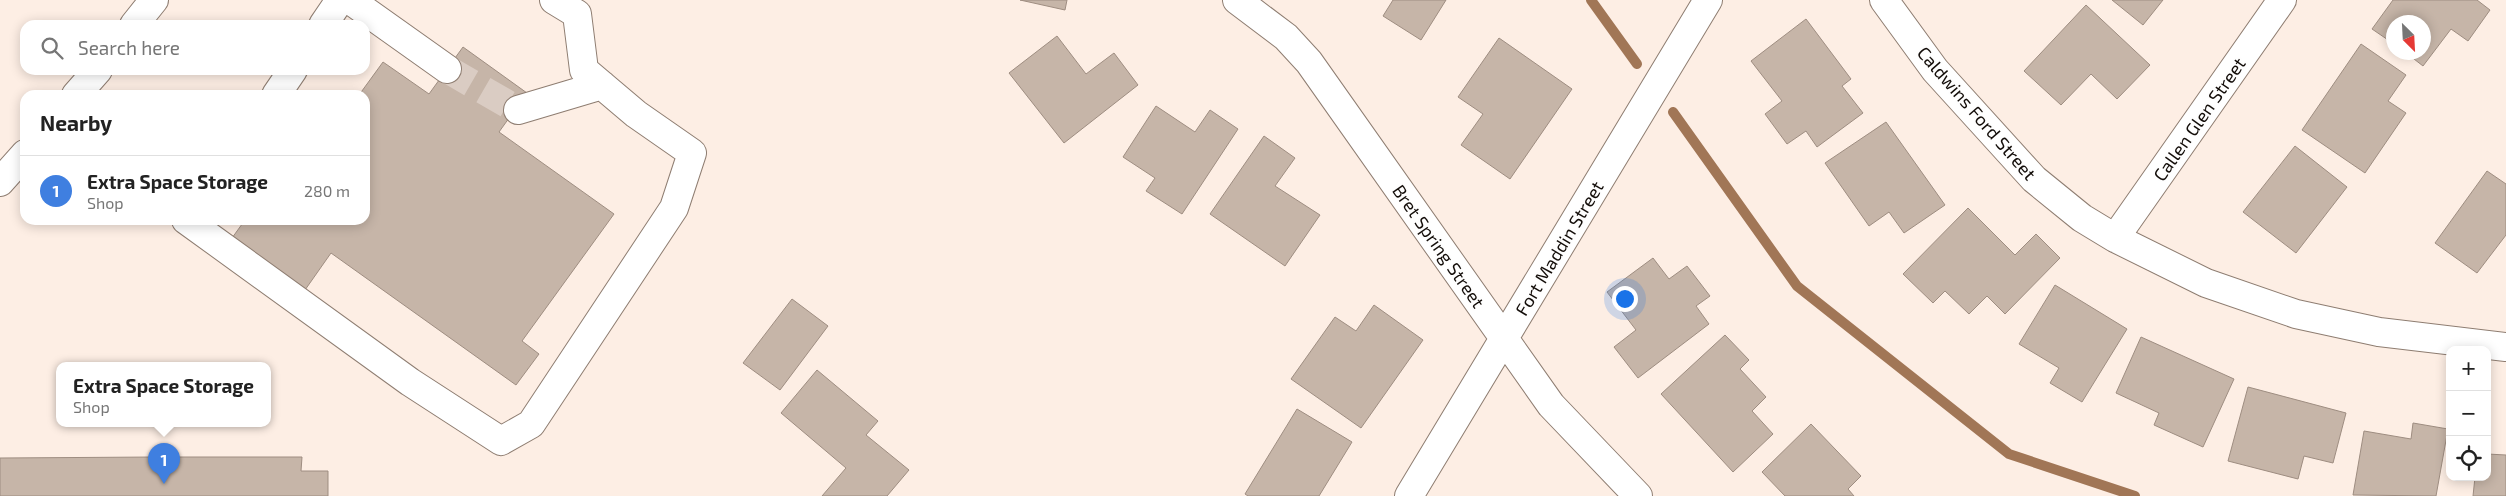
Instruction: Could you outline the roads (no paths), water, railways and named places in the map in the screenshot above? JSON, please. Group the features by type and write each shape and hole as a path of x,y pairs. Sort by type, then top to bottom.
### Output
{"street":[{"path":"138,20 154,0"},
{"path":"326,20 340,0"},
{"path":"350,0 447,69"},
{"path":"194,225 410,382 501,441 531,424 674,208 692,153 636,114 584,70 577,14 554,0"},
{"name":"Bret Spring Street","path":"1238,0 1286,37 1309,62 1551,405 1638,496"},
{"name":"Fort Maddin Street","path":"1409,496 1708,0"},
{"name":"Caldwins Ford Street","path":"1884,0 1935,70 2034,179 2082,218 2115,238 2206,283 2296,314 2379,332 2506,347"},
{"name":"Callen Glen Street","path":"2115,238 2282,0"},
{"path":"80,90 94,75"},
{"path":"279,90 290,75"},
{"path":"518,110 602,85"},
{"path":"0,182 20,160"}],"waterway":[{"path":"1591,0 1637,64"},
{"path":"1673,112 1797,286 2009,454 2135,496"}],"tunnel":[{"path":"447,69 518,110"}],"place":[{"name":"Extra Space Storage","path":"164,484"}]}
